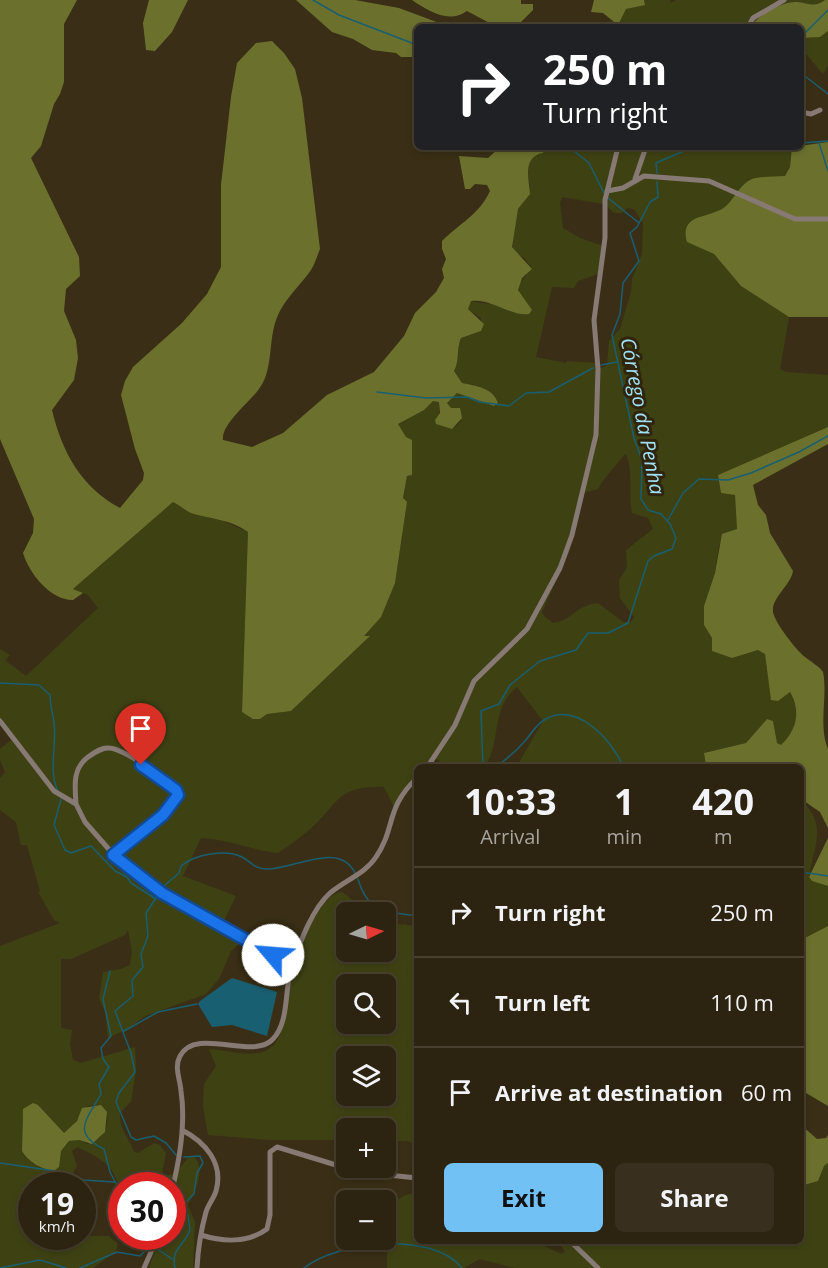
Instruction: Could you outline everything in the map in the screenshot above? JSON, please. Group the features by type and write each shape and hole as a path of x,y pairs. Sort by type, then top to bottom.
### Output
{"street":[{"path":"750,24 753,18 784,0"},
{"path":"804,113 811,114 820,110"},
{"path":"429,764 455,726 474,681 527,629 560,568 570,543 596,435 598,369 594,320 605,238 607,191 617,150"},
{"path":"634,181 645,150"},
{"path":"607,191 622,188 644,176 709,181 795,219 828,219"},
{"path":"0,721 54,791 76,804"},
{"path":"113,855 163,815 175,802 176,790 122,752 103,748 84,760 78,769 75,777 76,804 85,822 113,855 160,892 292,965"},
{"path":"175,1172 182,1130 182,1099 177,1065 182,1052 195,1045 210,1043 255,1047 266,1045 273,1039 284,1012 292,965 322,902 331,892 370,866 377,856 401,793 414,781"},
{"path":"182,1130 207,1147 215,1162 216,1190 206,1210 197,1268"},
{"path":"201,1235 214,1239 233,1240 248,1238 267,1229 270,1215 270,1152 277,1147 359,1172 414,1178"},
{"path":"573,1244 598,1268"},
{"path":"144,1268 152,1250"}],"green space":[{"path":"0,0 77,0 64,24 64,82 54,104 41,146 31,158 79,257 80,276 66,289 64,311 76,340 78,358 74,380 52,410 61,440 75,467 94,490 120,508 143,480 144,473 135,449 121,395 125,381 133,367 182,323 207,294 221,267 221,185 231,97 237,63 256,43 272,41 295,69 302,98 320,249 311,270 280,310 272,335 268,367 263,382 231,420 223,440 252,447 283,433 327,395 374,372 404,336 415,313 436,292 444,278 442,269 446,259 442,241 475,213 490,191 487,185 475,184 470,189 465,189 459,156 488,158 497,150 544,150 543,153 536,155 529,164 530,194 518,209 512,247 532,269 522,278 518,290 532,310 529,314 522,314 486,302 471,301 468,309 484,324 481,331 461,338 454,371 462,383 488,390 498,403 494,406 457,393 447,403 451,408 460,408 462,418 452,429 436,424 435,420 440,413 439,402 433,401 424,410 398,424 406,437 412,440 412,475 407,476 403,498 407,502 395,583 381,617 364,636 370,636 291,711 267,714 260,719 253,719 242,712 248,532 228,522 191,513 173,502 73,589 83,593 73,600 64,599 49,590 35,577 26,561 23,553 33,533 34,519 0,439"},
{"path":"149,0 188,0 172,32 155,51 146,50 143,23"},
{"path":"296,0 355,0 399,8 442,24 414,24 414,57 401,57 396,53 372,50 353,39 332,32"},
{"path":"412,0 521,0 521,4 533,4 533,10 519,24 491,24 467,11 460,15 446,16"},
{"path":"594,0 644,0 645,5 626,9 618,24 603,13 591,12"},
{"path":"644,0 670,0 671,3 676,0 825,0 814,4 791,2 785,4 772,10 755,24 618,24 626,9 645,4"},
{"path":"828,0 828,31 820,37 804,38 804,24 753,24 778,6 791,2 814,4"},
{"path":"613,21 618,24 594,24"},
{"path":"828,31 828,66 823,74 804,52 804,38 820,37"},
{"path":"828,142 828,317 789,317 741,286 714,254 687,242 687,226 692,221 726,206 752,179 785,176 790,167 792,150 804,150 804,145"},
{"path":"544,150 792,150 790,167 785,176 753,185 734,197 723,209 690,221 685,233 687,242 714,254 741,286 789,317 780,369 786,372 828,375 828,427 718,475 721,493 735,495 737,530 719,545 715,573 704,606 704,625 712,638 713,651 732,658 758,650 765,654 771,699 778,701 789,691 796,713 794,727 781,746 777,743 773,721 767,719 746,743 704,753 706,764 518,764 543,721 517,687 503,705 486,764 444,764 434,758 427,764 414,764 414,778 400,793 394,807 384,787 356,789 339,798 318,822 278,853 221,840 201,838 183,876 236,896 220,929 241,942 231,951 219,979 206,994 145,1016 129,1028 108,1038 105,1011 99,999 103,972 130,965 132,952 128,930 125,935 71,959 61,959 61,1028 72,1030 70,1044 73,1060 81,1063 135,1047 136,1071 131,1101 120,1113 120,1120 134,1152 138,1153 154,1143 160,1145 166,1153 162,1172 113,1172 101,1159 77,1147 72,1151 77,1166 73,1172 18,1172 18,1250 96,1250 96,1236 108,1236 108,1250 116,1250 93,1268 0,1268 0,946 60,923 54,920 38,892 40,891 27,845 21,845 16,822 0,810 0,778 5,772 0,760 0,749 11,740 0,725 0,649 10,655 5,660 26,676 98,608 88,595 73,589 173,502 191,513 214,517 248,532 242,712 260,719 267,714 291,711 369,637 363,637 395,583 407,502 403,498 407,476 412,475 408,439 398,428 398,424 433,401 439,402 439,425 455,427 461,421 447,403 457,393 494,406 498,403 488,390 462,383 454,371 461,338 481,331 481,318 468,309 470,301 502,306 518,313 519,284 532,268 513,250 514,229 519,208 529,192 529,163 533,156 543,153","holes":["562,197 604,204 614,213 622,213 627,208 634,209 643,223 642,254 632,279 631,292 620,329 609,341 607,365 600,369 596,363 567,361 566,363 536,357 552,287 574,288 578,281 598,274 603,246 580,238 563,228 560,203","625,454 628,459 632,513 648,518 653,529 626,550 627,568 619,580 620,598 634,617 631,622 623,622 598,603 584,607 566,619 553,623 542,612 570,550 583,493 598,489","38,1105 64,1133 72,1127 87,1106 96,1105 107,1112 106,1128 97,1140 87,1144 79,1140 69,1141 46,1170 25,1157 22,1151 22,1117"]},
{"path":"828,427 828,444 753,485 758,505 766,515 770,533 793,571 775,602 773,612 796,649 823,672 823,720 828,749 828,828 820,812 804,801 804,764 706,764 704,753 746,743 767,719 773,721 777,743 781,745 791,733 796,720 795,706 790,692 778,701 771,700 765,654 758,650 732,658 712,651 712,638 704,625 704,606 715,573 722,534 737,529 735,495 721,493 718,475"},
{"path":"804,803 817,827 816,845 809,877 812,881 828,886 828,926 804,938"},
{"path":"828,838 828,886 812,881 809,877"},
{"path":"342,892 355,902 336,902 336,962 396,962 396,924 414,926 414,1144 408,1141 396,1141 396,1118 336,1118 336,1140 270,1140 208,1135 203,1106 204,1084 216,1066 209,1049 256,1053 269,1049 275,1043 282,1029 288,989 295,964 323,904 332,896"},
{"path":"828,926 828,1106 804,1092 804,938"},
{"path":"33,1103 38,1105 64,1133 77,1121 82,1108 101,1105 107,1112 105,1132 92,1144 79,1140 69,1141 61,1151 59,1167 54,1171 45,1169 31,1161 22,1151 23,1109"},
{"path":"804,1128 817,1139 826,1138 828,1135 828,1163 824,1166 818,1181 804,1185"},
{"path":"193,1156 197,1161 199,1173 194,1194 188,1205 195,1222 193,1268 149,1268 155,1250 186,1250 186,1172 177,1172 188,1158"},
{"path":"828,1163 828,1268 515,1268 479,1259 464,1268 387,1268 389,1250 396,1250 396,1201 408,1194 414,1193 414,1244 540,1244 561,1254 565,1252 560,1244 804,1244 804,1185 818,1181 824,1166"}],"water":[{"path":"232,978 277,992 267,1036 232,1025 212,1027 198,1004"}],"waterway":[{"path":"313,0 339,15 414,44"},
{"name":"Córrego da Penha","path":"804,34 828,10"},
{"name":"Córrego da Penha","path":"804,74 828,94"},
{"name":"Córrego da Penha","path":"804,143 828,141"},
{"path":"819,143 828,171"},
{"path":"573,150 589,163 604,193"},
{"name":"Córrego da Penha","path":"657,173 656,163 686,150"},
{"name":"Córrego da Penha","path":"483,764 481,711 499,704 510,685 540,661 576,650 588,633 608,633 628,623 648,561 672,549 676,538 670,524 661,514 648,510 641,499 642,460 634,438 612,335 620,314 623,283 639,261 630,233 637,227 650,202 658,197 657,182"},
{"path":"608,198 639,223"},
{"path":"601,365 617,362"},
{"path":"377,392 426,398 467,397 480,402 509,406 526,393 549,392 593,368"},
{"path":"668,520 683,493 699,479 728,480 751,473 799,452 828,436"},
{"path":"0,683 39,685 50,695 55,731 53,766 58,791"},
{"path":"499,764 519,748 544,720 556,715 568,715 591,726 611,745 622,764"},
{"path":"61,799 54,825 65,850 71,853 91,846 115,871 127,877 131,883 156,899"},
{"name":"Córrego da Penha","path":"176,1155 166,1143 154,1136 136,1140 131,1137 116,1102 119,1093 135,1072 131,1053 115,1011 133,996 132,980 143,967 141,954 148,936 146,913 164,886 179,873 181,866 194,858 211,854 228,853 242,857 262,869 327,857 348,863 355,873"},
{"path":"804,872 828,876"},
{"name":"Córrego da Penha","path":"358,879 367,898 379,908 414,916"},
{"path":"110,971 103,999 111,1036 101,1048 103,1059 109,1067 99,1084 101,1094 85,1124 87,1137 104,1149 110,1172"},
{"path":"124,1031 158,1012 197,1004"},
{"name":"Córrego da Penha","path":"175,1268 176,1252 190,1230 188,1215 183,1205 194,1194 197,1173 203,1163 200,1156 184,1157"},
{"path":"0,1163 62,1172 84,1180 108,1182"},
{"path":"304,1268 339,1251 384,1244 430,1249 448,1256 462,1268"},
{"path":"80,1268 117,1252 140,1256 146,1250"},
{"path":"159,1250 172,1259"},
{"path":"0,1268 40,1260 66,1268"}],"route":[{"path":"141,765 159,776 176,790 178,795 163,815 113,855 162,893 273,955"}]}
